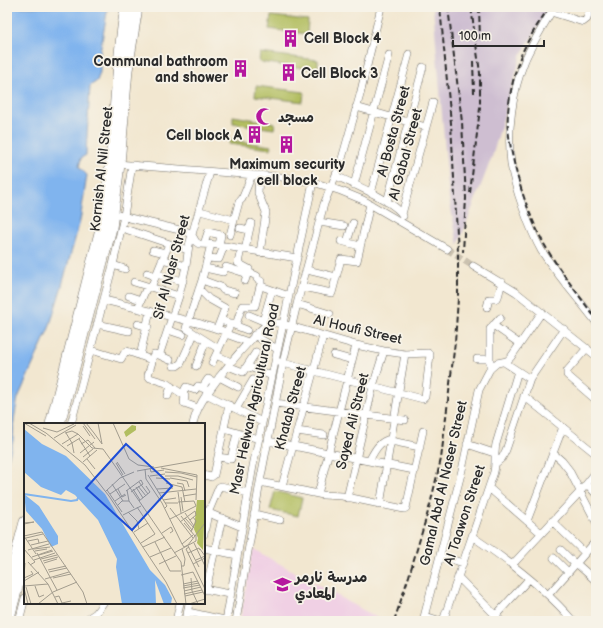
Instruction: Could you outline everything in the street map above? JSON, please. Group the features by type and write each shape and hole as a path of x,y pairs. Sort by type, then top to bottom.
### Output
{"highway":[{"name":"Kornish Al Nil Street","path":"59,423 108,243 119,215 115,163 117,68 126,7"},
{"name":"Kornish Al Nil Street","path":"51,423 103,221 108,189 115,163 129,55 137,7"},
{"path":"7,590 24,526"},
{"path":"8,621 24,561"}],"street":[{"name":"Masr Helwan Agricultural Road","path":"236,621 262,468 283,363 319,222 330,187 342,162 380,7"},
{"path":"590,7 587,19 583,22 552,10 530,50 518,83 510,123 511,165 529,226 546,257 596,322"},
{"path":"371,193 409,54"},
{"path":"354,184 389,55"},
{"name":"Al Bosta Street","path":"387,202 423,67"},
{"name":"Al Gabal Street","path":"402,214 433,102"},
{"path":"356,107 426,127"},
{"path":"115,163 259,175 313,182 352,195 447,249"},
{"path":"71,423 114,265 122,228 119,215 132,165"},
{"name":"Sif Al Nasr Street","path":"151,361 154,354 159,354 179,296 188,250 193,237 210,172"},
{"path":"230,234 239,202 242,199 252,175"},
{"path":"259,175 258,193 266,212 260,253"},
{"path":"336,176 396,207 402,214 404,224"},
{"name":"Masr Helwan Agricultural Road","path":"227,621 230,594 258,439 313,182"},
{"path":"302,287 331,293 341,259 356,261 370,204"},
{"path":"200,211 234,220"},
{"path":"119,215 188,232 196,242 297,258"},
{"path":"319,222 344,226"},
{"path":"353,222 344,241 360,246"},
{"path":"240,228 250,227 238,263 249,268 247,276"},
{"path":"122,228 188,250"},
{"path":"187,324 208,258 207,233 209,232 221,235 219,259 208,258"},
{"path":"138,308 146,289 150,287 156,275 169,244"},
{"path":"153,250 186,266"},
{"path":"114,265 125,269"},
{"path":"473,266 502,282 564,329 596,356"},
{"path":"205,268 223,272 226,267 247,276 257,276 257,279 261,281 255,306 242,306 233,324 226,333 212,363"},
{"path":"307,270 336,277"},
{"path":"147,273 183,281"},
{"path":"202,280 221,287 223,290 234,293"},
{"path":"134,282 179,296"},
{"path":"487,307 490,298 495,299 498,297 502,282"},
{"path":"260,286 289,296"},
{"path":"199,289 208,299 225,307 217,328"},
{"path":"193,423 206,391 266,322 272,290"},
{"path":"129,296 142,300"},
{"path":"104,300 172,317 187,324 217,328 248,342"},
{"path":"297,304 330,314"},
{"path":"140,356 150,312"},
{"path":"490,369 497,363 504,362 509,359 542,312"},
{"name":"Al Houfi Street","path":"249,315 266,322 283,324 356,345 384,351 405,354 428,353 430,355 425,397 422,399 399,393"},
{"path":"490,369 490,329 500,318"},
{"path":"221,320 245,329 240,338"},
{"path":"98,324 129,331"},
{"path":"138,324 148,326"},
{"path":"187,324 194,334 206,341 230,364 241,372 243,372 256,352"},
{"path":"493,326 520,344"},
{"path":"495,464 502,458 506,450 530,379 564,329"},
{"path":"168,330 183,335"},
{"path":"159,354 177,366 181,363 194,334"},
{"path":"254,335 277,349"},
{"name":"Khatab Street","path":"282,486 323,336"},
{"path":"196,366 206,341"},
{"path":"318,494 356,345"},
{"path":"587,348 567,371 567,375 596,400"},
{"path":"91,350 121,358 126,351 151,361 148,375 150,378 162,381 183,393 185,396 184,403 198,408"},
{"name":"Sayed Ali Street","path":"347,498 372,386 384,351"},
{"path":"380,505 405,354"},
{"path":"334,355 352,360"},
{"path":"477,359 490,359"},
{"path":"275,361 399,393"},
{"path":"504,362 530,379"},
{"path":"247,366 272,376"},
{"name":"Gamal Abd Al Naser Street","path":"424,619 441,556 477,394 490,369"},
{"name":"Al Taawon Street","path":"442,621 473,537 489,488 495,464 494,453 501,423 518,371"},
{"path":"217,380 238,387"},
{"path":"236,409 252,380"},
{"path":"168,396 171,386"},
{"path":"183,393 186,387 195,390 197,386 236,409 262,422"},
{"path":"524,396 596,454"},
{"path":"275,403 405,420"},
{"path":"205,476 213,476 229,405"},
{"path":"527,521 563,427"},
{"path":"224,429 258,439"},
{"path":"297,431 324,435"},
{"path":"260,482 403,510 405,509 423,431"},
{"path":"218,457 230,459 237,433"},
{"path":"369,461 378,445 386,440 420,447"},
{"path":"268,441 414,470"},
{"path":"467,444 494,453"},
{"path":"553,453 566,465 596,522"},
{"path":"253,466 262,468"},
{"path":"512,565 580,492 596,472"},
{"path":"587,484 596,494"},
{"path":"205,523 206,512 220,486 248,493"},
{"path":"489,488 541,533"},
{"path":"206,512 242,527"},
{"path":"254,514 280,520"},
{"path":"222,518 205,589 230,594"},
{"path":"552,521 585,553"},
{"path":"473,537 529,579 548,595 573,621"},
{"path":"548,595 596,541"},
{"path":"205,548 237,555"},
{"path":"561,550 596,581"},
{"path":"441,556 463,563"},
{"path":"554,558 568,572"},
{"path":"458,577 502,621"},
{"path":"496,615 529,579"},
{"path":"19,621 24,602"},
{"path":"84,621 96,613 103,604"},
{"path":"176,621 180,604"},
{"path":"186,621 189,604"},
{"path":"188,612 227,621"},
{"path":"424,619 442,621"}],"shaded area":[{"path":"433,7 550,7 521,55 493,154 458,245 449,198"},
{"name":"مدرسة نارمر المعادي","path":"253,549 383,621 240,621"}],"green space":[{"path":"271,16 308,20 307,34 269,29"},
{"path":"260,53 318,60 318,70 259,62"},
{"path":"256,86 304,92 303,102 255,96"},
{"path":"233,116 275,123 274,129 233,123"},
{"path":"230,140 271,146 271,149 229,144"},
{"path":"275,491 302,498 298,516 270,510"}],"water":[{"path":"7,7 108,7 100,52 100,72 97,81 90,86 86,155 81,158 79,167 87,175 80,221 49,328 18,398 14,419 13,441 7,463"}],"tunnel":[{"path":"447,249 473,266"}],"railway":[{"path":"394,621 430,505 441,459 455,342 458,299 458,252 451,123 440,7"},
{"path":"448,7 462,122 466,198 463,252"},
{"path":"470,193 480,108 480,73 471,7"},
{"path":"479,7 480,39"},
{"path":"549,7 526,45 517,68 511,89 508,110 510,142 516,172 537,231 556,263 596,319"},
{"path":"473,61 474,93"}],"place":[{"name":"Cell Block 4","path":"291,38"},
{"name":"Communal bathroom and shower","path":"241,69"},
{"name":"Cell Block 3","path":"288,73"},
{"name":"مسجد","path":"265,117"},
{"name":"Cell block A","path":"255,135"},
{"name":"Maximum security cell block","path":"287,144"},
{"name":"مدرسة نارمر المعادي","path":"282,585"}]}
